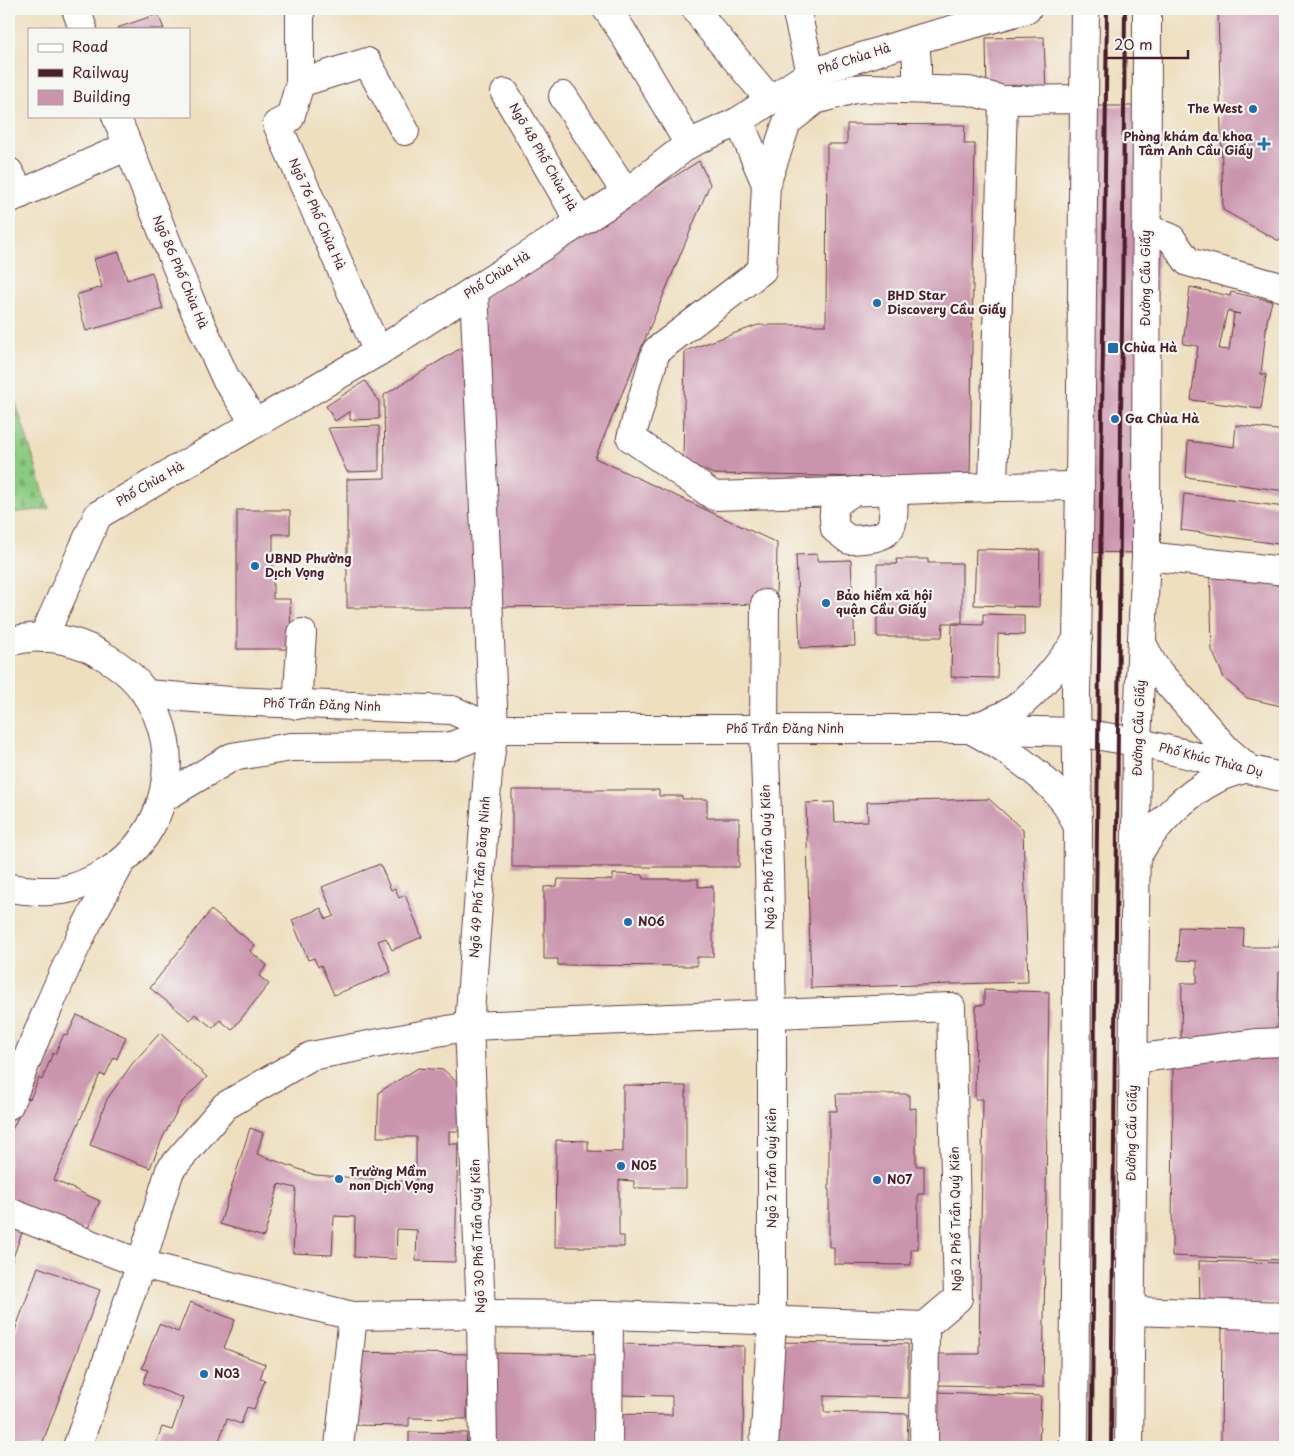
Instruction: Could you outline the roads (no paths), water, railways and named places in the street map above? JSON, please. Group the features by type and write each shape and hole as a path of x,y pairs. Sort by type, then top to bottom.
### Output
{"street":[{"path":"76,9 83,28"},
{"path":"300,9 300,82 366,62 405,131"},
{"path":"607,9 689,144"},
{"path":"696,9 769,100"},
{"path":"796,9 811,73"},
{"name":"Phố Chùa Hà","path":"44,638 98,515 378,352 626,193 689,144 739,121 811,73 915,40 981,15 1027,9"},
{"path":"1074,1447 1078,827 1076,732 1085,9"},
{"name":"Đường Cầu Giấy","path":"1129,1447 1137,742 1146,556 1146,9"},
{"path":"915,40 917,89"},
{"name":"Ngõ 76 Phố Chùa Hà","path":"300,82 290,118 277,124 378,352"},
{"path":"1080,486 714,496 631,438 656,351 762,270 766,184 787,122 815,100 854,89 917,89 969,92 1003,100 1084,99"},
{"name":"Ngõ 48 Phố Chùa Hà","path":"505,93 580,222"},
{"path":"564,96 626,193"},
{"path":"994,487 1003,100"},
{"name":"Ngõ 86 Phố Chùa Hà","path":"117,118 190,300 217,360 255,423"},
{"path":"739,121 766,184"},
{"path":"13,188 128,146"},
{"path":"1146,228 1171,238 1188,262 1285,288"},
{"name":"Ngõ 49 Phố Trần Đăng Ninh","path":"469,1026 488,772 494,729 474,290"},
{"path":"854,491 838,500 833,511 835,529 849,540 872,539 884,535 890,529 894,510 893,490"},
{"path":"1146,556 1285,570"},
{"name":"Ngõ 2 Phố Trần Quý Kiên","path":"765,604 764,730 772,1015 951,1007 958,1298 925,1326"},
{"path":"9,621 44,638"},
{"path":"296,705 302,633"},
{"path":"9,642 44,638 66,640 87,646 117,663 136,681 146,694 161,725 166,748 167,771 163,798 156,819 141,843 120,864 90,882 62,890 34,892 9,888"},
{"path":"970,729 1015,709 1060,663 1078,639"},
{"path":"1142,643 1160,674 1226,749 1248,768"},
{"name":"Phố Trần Đăng Ninh","path":"146,694 296,705 452,710 494,729"},
{"name":"Phố Trần Đăng Ninh","path":"163,798 232,758 291,747 452,746 494,729 970,729 1076,732"},
{"path":"970,729 1012,754 1047,783 1064,802 1078,827"},
{"name":"Phố Khúc Thừa Dụ","path":"1076,732 1137,742 1285,778"},
{"path":"1137,856 1154,830 1186,798 1219,777 1248,768"},
{"path":"9,1105 40,1025 73,952 120,864"},
{"path":"77,1447 141,1264 170,1170 225,1106 311,1056 469,1026 772,1015"},
{"name":"Ngõ 2 Trần Quý Kiên","path":"764,1447 772,1322 772,1015"},
{"name":"Ngõ 30 Phố Trần Quý Kiên","path":"469,1026 481,1314 483,1447"},
{"path":"1133,1059 1258,1043 1285,1042"},
{"path":"9,1212 141,1264 353,1316 481,1314 609,1316 925,1326 924,1447"},
{"path":"1130,1311 1285,1316"},
{"path":"339,1447 353,1316"},
{"path":"608,1447 609,1316"}],"railway":[{"path":"1092,1447 1095,993 1107,9"},
{"path":"1111,1447 1125,9"}],"place":[{"name":"The West","path":"1253,109"},
{"name":"Phòng khám đa khoa Tâm Anh Cầu Giấy","path":"1264,144"},
{"name":"BHD Star Discovery Cầu Giấy","path":"877,303"},
{"name":"Chùa Hà","path":"1113,348"},
{"name":"Ga Chùa Hà","path":"1115,419"},
{"name":"UBND Phường Dịch Vọng","path":"255,566"},
{"name":"Bảo hiểm xã hội quận Cầu Giấy","path":"826,603"},
{"name":"N06","path":"628,922"},
{"name":"N05","path":"621,1166"},
{"name":"Trường Mầm non Dịch Vọng","path":"339,1179"},
{"name":"N07","path":"877,1180"},
{"name":"N03","path":"204,1374"}]}
